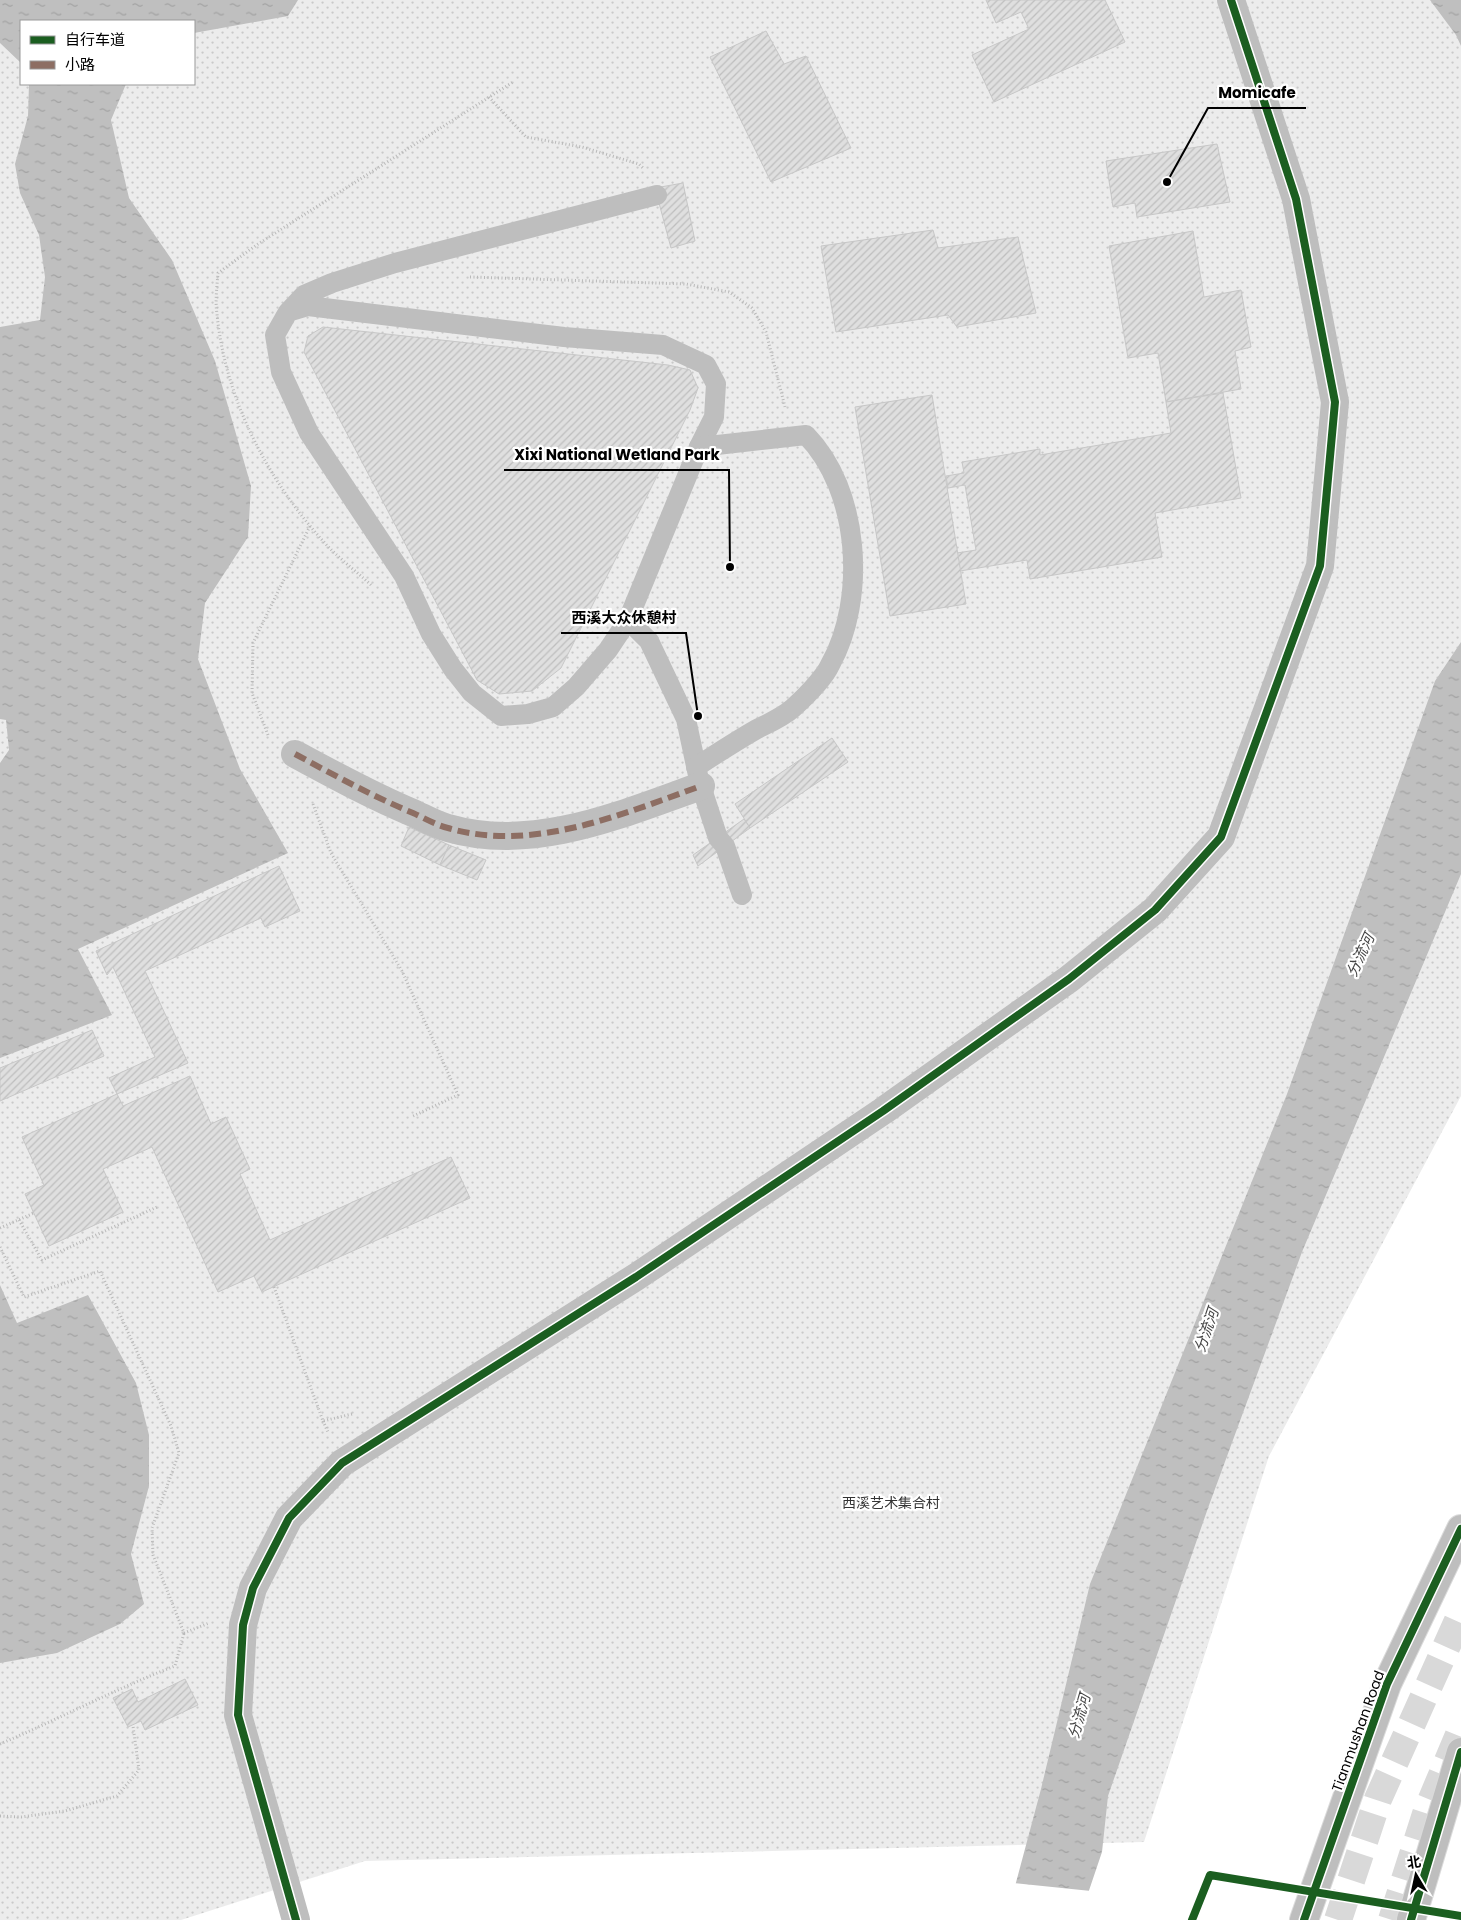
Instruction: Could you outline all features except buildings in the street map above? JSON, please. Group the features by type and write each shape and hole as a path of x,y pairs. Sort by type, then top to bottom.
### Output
{"street":[{"path":"296,1920 238,1715 243,1625 253,1588 290,1518 342,1463 636,1277 883,1111 1061,984 1155,910 1221,837 1320,566 1335,402 1296,199 1232,0"},
{"path":"295,754 378,798 448,828 505,838 562,830 640,808 699,777"},
{"name":"Tianmushan Road","path":"1304,1920 1387,1684 1461,1529"},
{"path":"1411,1920 1461,1752"}],"lane":[{"path":"288,312 308,306 564,337 663,345 706,366 716,384 714,418 699,446 628,620 608,650 553,707 528,714 501,716 472,693 431,634 404,576 309,433 281,372 275,335 288,312 304,295 362,273 657,195"},
{"path":"699,446 806,435 821,450 840,488 851,535 854,580 845,630 830,667 792,709 699,777"},
{"path":"628,620 649,641 686,719 699,777 718,838 725,846 742,895"}],"path":[{"path":"375,588 324,543 310,526 253,440 226,369 216,313 218,273 258,244 489,96 514,82"},
{"path":"489,96 526,137 582,148 639,164 645,169"},
{"path":"460,276 686,284 729,292 752,308 766,332 781,389 790,437"},
{"path":"310,526 254,643 252,693 269,736 295,754 331,853 402,971 458,1095 411,1117"},
{"path":"19,1220 42,1260 157,1207"},
{"path":"0,1228 34,1213"},
{"path":"0,1248 24,1298 100,1270 171,1426 179,1453 152,1528 152,1537 153,1555 184,1632 175,1666 125,1685 63,1717 0,1744"},
{"path":"274,1287 323,1421 358,1413"},
{"path":"184,1632 217,1620 243,1625"},
{"path":"0,1816 21,1818 65,1811 117,1796 139,1770 133,1726"}],"green space":[{"name":"西溪艺术集合村","path":"0,0 1461,0 1461,1096 1269,1456 1144,1842 365,1861 181,1920 0,1920"}],"water":[{"path":"0,0 298,0 288,16 195,33 195,20 20,20 20,62 0,43"},
{"path":"1430,0 1461,0 1461,46 1456,35"},
{"path":"29,85 126,85 111,120 129,198 172,260 215,361 251,486 248,537 205,603 198,659 240,769 288,853 78,949 112,1015 0,1058 0,763 9,750 6,720 0,719 0,327 40,320 45,277 39,235 20,193 15,164 28,116"},
{"name":"分流河","path":"1461,642 1461,874 1302,1252 1208,1508 1108,1796 1102,1852 1079,1920 1006,1920 1041,1789 1090,1584 1287,1094 1435,681"},
{"path":"0,1285 17,1323 88,1295 136,1383 149,1435 149,1486 131,1554 144,1604 120,1624 57,1653 0,1663"}],"pier":[{"path":"1013,1883 1091,1891 1082,1920 1004,1920"}],"tunnel":[{"path":"1338,1920 1378,1799 1461,1614"},
{"path":"1392,1920 1427,1811 1461,1730"}],"marked path":[{"path":"295,754 368,792 435,823 480,835 512,836 545,833 577,827 640,808 701,786"}],"cycle path":[{"path":"296,1920 238,1715 243,1625 253,1588 289,1518 342,1463 636,1277 883,1111 1069,979 1155,910 1221,837 1320,566 1335,402 1296,199 1231,0"},
{"path":"1304,1920 1387,1684 1461,1529"},
{"path":"1411,1920 1461,1752"},
{"path":"1192,1920 1210,1875 1461,1916"}],"place":[{"name":"Momicafe","path":"1167,182"},
{"name":"Xixi National Wetland Park","path":"730,567"},
{"name":"西溪大众休憩村","path":"698,716"}]}
